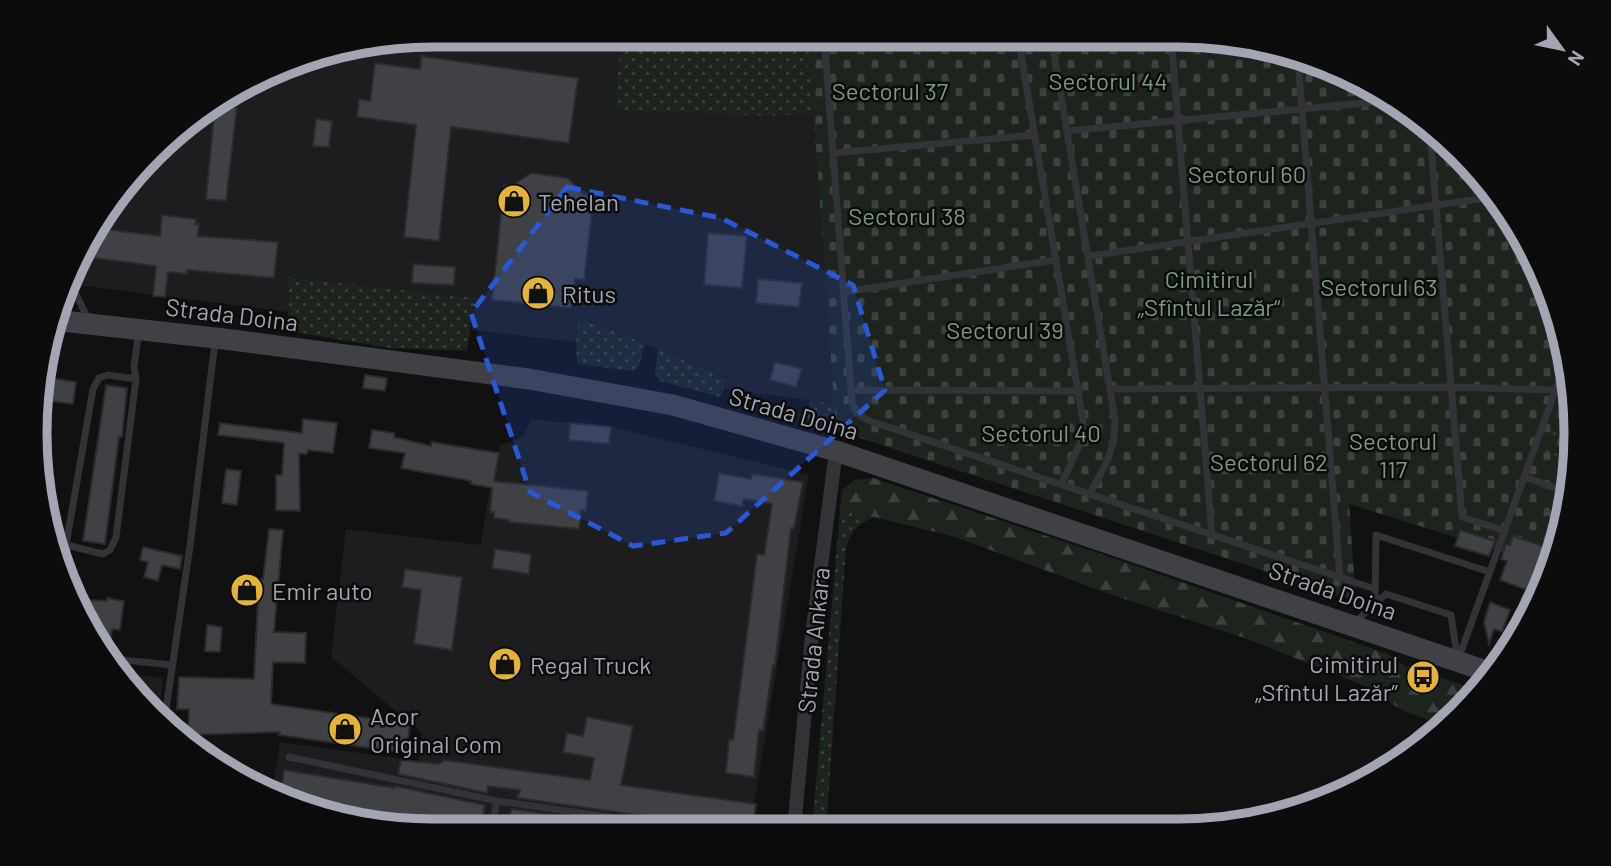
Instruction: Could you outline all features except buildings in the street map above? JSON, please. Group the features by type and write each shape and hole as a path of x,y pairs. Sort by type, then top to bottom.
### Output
{"main road":[{"name":"Strada Doina","path":"64,321 530,379 673,405 835,451 1483,670"}],"street":[{"name":"Strada Ankara","path":"795,819 835,451"}],"lane":[{"path":"825,47 851,390 854,409 862,418 1375,589"},
{"path":"1020,47 1084,431 1073,463 1062,483"},
{"path":"1053,47 1115,421 1114,445 1090,493"},
{"path":"1172,47 1212,535"},
{"path":"1298,67 1340,578"},
{"path":"1067,131 1377,103"},
{"path":"833,153 1035,135"},
{"path":"1431,142 1462,517 1505,531"},
{"path":"1088,256 1484,198"},
{"path":"844,292 1055,260"},
{"path":"75,291 92,324"},
{"path":"66,545 103,554 114,544 140,329"},
{"path":"166,711 190,546 215,338"},
{"path":"66,550 96,383 99,378 108,375 136,379"},
{"path":"1458,661 1559,380"},
{"path":"1111,389 1451,387 1556,390"},
{"path":"851,390 1079,391"},
{"path":"1525,477 1559,489"},
{"path":"1375,604 1376,535 1490,572"},
{"path":"1352,624 1387,594 1451,615 1458,661"},
{"path":"121,660 172,665"},
{"path":"289,757 497,801 623,819"},
{"path":"493,819 497,801"}],"path":[{"path":"1558,407 1563,408"},
{"path":"1549,432 1564,437"},
{"path":"1543,450 1563,457"}],"highlighted area":[{"path":"567,187 721,218 853,285 885,390 726,533 633,546 530,492 471,313"}],"shaded area":[{"path":"433,47 621,47 614,109 764,116 813,114 835,406 725,389 728,378 580,317 576,342 472,330 474,298 290,277 288,312 77,285 99,240 127,198 160,160 219,112 262,87 333,60 389,50 413,53 413,48"},
{"path":"531,419 611,427 809,475 752,819 408,818 333,806 274,784 280,742 418,761 422,733 331,657 346,529 481,545 500,446 524,436"},
{"path":"132,674 163,678 160,706"}],"green space":[{"path":"621,47 830,47 1356,589 1356,601 807,420 810,400 835,405 813,114 764,116 614,110"},
{"name":"Cimitirul „Sfîntul Lazăr“","path":"806,47 1178,47 1253,55 1302,68 1349,87 1413,127 1451,160 1468,179 1512,240 1543,309 1556,358 1564,433 1556,508 1551,533 1534,581 1508,633 1535,562 1349,504 1356,601 836,430 813,104"},
{"path":"289,277 475,298 467,351 391,348 294,332 288,329"},
{"path":"579,317 645,344 639,366 633,371 577,364"},
{"path":"658,349 728,379 720,397 660,381 655,374"},
{"path":"873,478 1388,654 1416,670 1412,679 1434,688 1439,677 1468,687 1434,722 1404,711 1360,684 1245,638 1112,595 955,537 840,511 842,490 855,480"},
{"path":"840,511 875,517 856,528 846,548 827,819 813,819"}],"place":[{"name":"Tehelan","path":"514,201"},
{"name":"Ritus","path":"538,293"},
{"name":"Emir auto","path":"247,590"},
{"name":"Regal Truck","path":"505,664"},
{"name":"Cimitirul „Sfîntul Lazăr”","path":"1423,677"},
{"name":"Acor Original Com","path":"345,729"}],"park label":[{"name":"Sectorul 44","path":"1108,80"},
{"name":"Sectorul 37","path":"890,90"},
{"name":"Sectorul 60","path":"1247,173"},
{"name":"Sectorul 38","path":"907,215"},
{"name":"Sectorul 63","path":"1379,286"},
{"name":"Sectorul 39","path":"1005,329"},
{"name":"Sectorul 40","path":"1041,432"},
{"name":"Sectorul 117","path":"1393,454"},
{"name":"Sectorul 62","path":"1269,461"}]}
